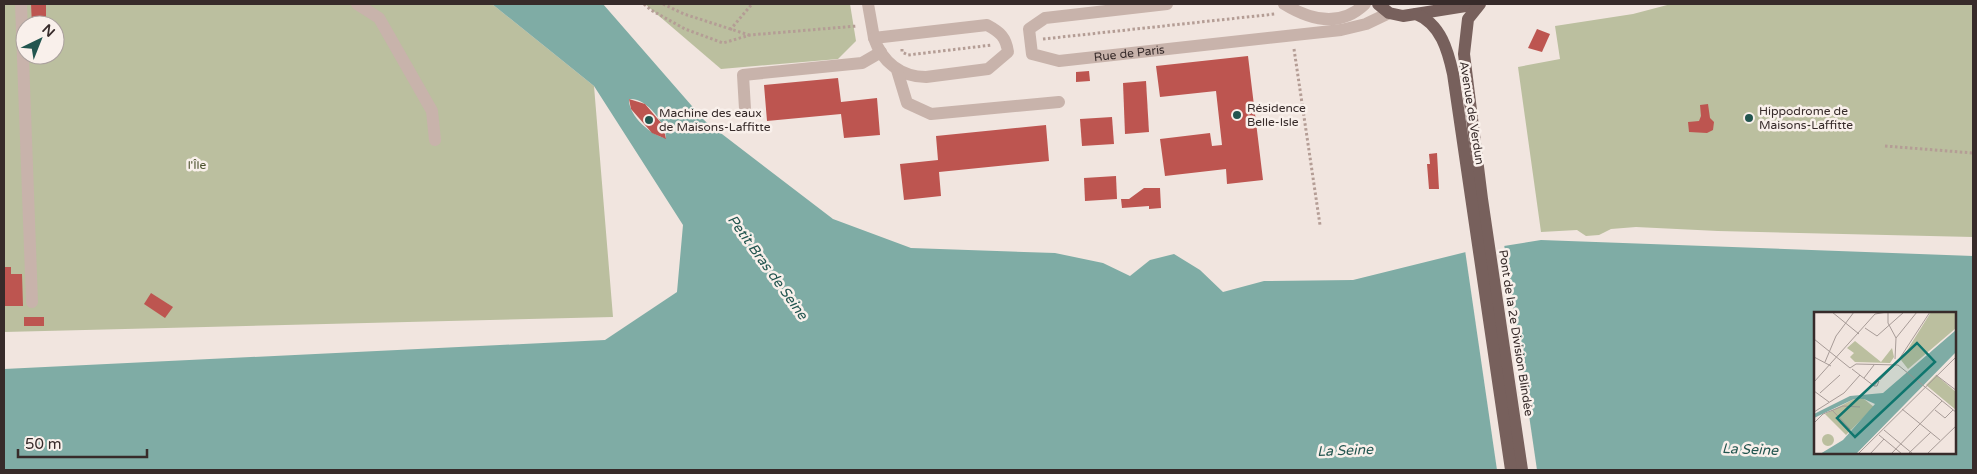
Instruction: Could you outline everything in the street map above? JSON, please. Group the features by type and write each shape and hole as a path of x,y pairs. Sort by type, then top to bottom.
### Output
{"main road":[{"path":"1378,4 1389,13"},
{"name":"Avenue de Verdun","path":"1389,13 1403,16 1479,4"},
{"name":"Avenue de Verdun","path":"1476,200 1464,54 1468,19 1479,4"},
{"name":"Avenue de Verdun","path":"1416,14 1431,22 1449,54 1476,200"},
{"name":"Pont de la 2e Division Blindée","path":"1476,200 1511,470"},
{"name":"Pont de la 2e Division Blindée","path":"1476,200 1522,470"}],"street":[{"path":"21,4 32,302"},
{"path":"357,4 379,18 432,111 435,140"},
{"path":"868,4 874,38 881,52 897,70 907,103 931,114 1059,102"},
{"name":"Rue de Paris","path":"1167,4 1045,18 1029,29 1032,54 1059,61 1293,36 1361,26 1389,13"},
{"path":"1284,4 1302,16 1315,19 1346,16 1365,4"},
{"path":"874,38 987,25 1000,32 1007,44 1008,52 988,69 926,77 916,77 897,70"},
{"path":"745,110 742,75 862,63 881,52"}],"path":[{"path":"663,4 684,14 750,35"},
{"path":"730,30 752,4"},
{"path":"1293,36 1320,225"},
{"path":"1885,146 1973,154"}],"green space":[{"name":"l'Île","path":"4,4 492,4 594,86 613,317 4,332"},
{"path":"645,4 850,4 856,41 838,59 721,69"},
{"name":"Hippodrome de Maisons-Laffitte","path":"1671,4 1973,4 1973,237 1718,231 1636,227 1611,229 1599,235 1586,236 1577,230 1541,232 1518,67 1560,59 1555,26 1633,14"}],"water":[{"path":"492,4 603,4 705,121 833,219 911,248 1055,253 1103,263 1130,276 1150,260 1174,254 1200,270 1223,292 1264,281 1353,280 1466,252 1541,240 1973,256 1973,470 4,470 4,369 605,340 677,292 683,225 594,86","holes":["629,99 635,99 654,112 663,125 666,138 647,129 636,118 632,112"]}],"pier":[{"path":"1504,244 1537,470 1497,470 1465,250"}],"building":[{"path":"31,4 46,4 46,15 32,15"},
{"path":"1537,29 1550,34 1542,52 1528,48"},
{"name":"Résidence Belle-Isle","path":"1248,56 1263,180 1227,184 1226,169 1165,176 1160,139 1210,133 1212,146 1222,145 1216,91 1160,97 1156,66"},
{"path":"1089,71 1090,81 1076,82 1076,72"},
{"path":"838,78 841,102 877,98 880,135 844,138 841,114 767,121 764,85"},
{"path":"1146,81 1149,132 1125,134 1123,83"},
{"name":"Machine des eaux de Maisons-Laffitte","path":"629,99 645,104 663,125 666,139 652,133 631,109"},
{"path":"1708,104 1710,118 1714,122 1713,130 1707,133 1689,132 1688,122 1699,121 1701,116 1700,105"},
{"path":"1112,117 1114,144 1082,146 1080,119"},
{"path":"1046,125 1049,161 939,172 941,196 904,200 900,164 938,160 936,136"},
{"path":"1437,153 1439,189 1429,189 1427,164 1430,164 1429,154"},
{"path":"1116,176 1117,199 1085,201 1084,178"},
{"path":"1144,188 1160,188 1161,208 1149,209 1149,206 1122,208 1121,199 1129,199"},
{"path":"4,267 11,267 11,274 22,274 23,306 4,306"},
{"path":"151,293 173,307 165,318 144,304"},
{"path":"24,317 44,317 44,326 24,326"}],"place":[{"name":"Résidence Belle-Isle","path":"1237,115"},
{"name":"Hippodrome de Maisons-Laffitte","path":"1749,118"},
{"name":"Machine des eaux de Maisons-Laffitte","path":"649,120"}],"water label":[{"name":"Petit Bras de Seine","path":"768,267"},
{"name":"La Seine","path":"1750,449"},
{"name":"La Seine","path":"1345,450"}]}
